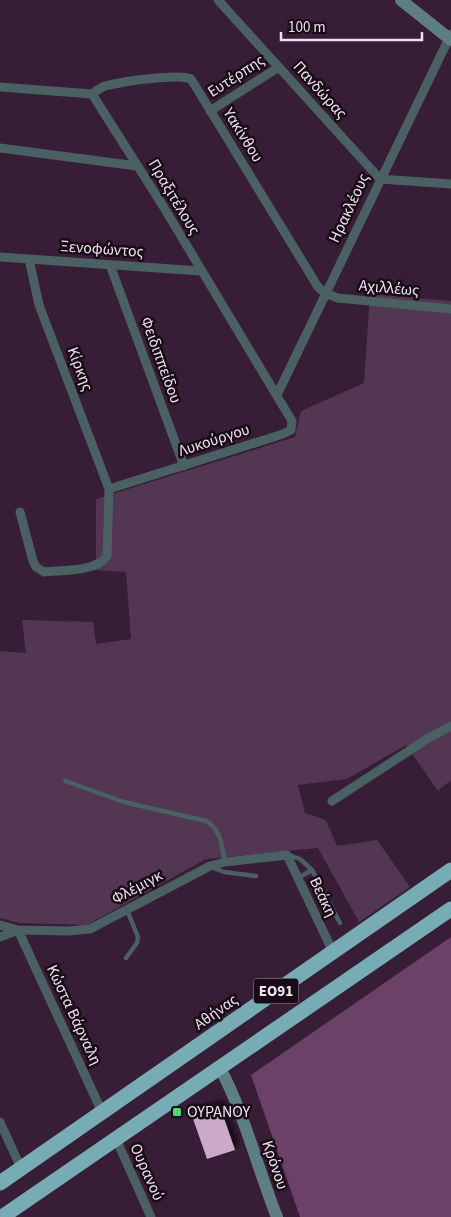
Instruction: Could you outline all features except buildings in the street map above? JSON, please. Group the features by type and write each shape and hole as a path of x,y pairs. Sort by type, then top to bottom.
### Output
{"highway":[{"name":"Αθήνας","path":"0,1183 451,870"},
{"name":"ΕΟ91","path":"2,1217 451,909"}],"street":[{"name":"Πανδώρας","path":"218,0 380,179"},
{"path":"401,0 450,37"},
{"name":"Ηρακλέους","path":"277,396 450,37"},
{"name":"Ευτέρπης","path":"210,111 279,67"},
{"name":"Υακίνθου","path":"92,94 105,86 149,79 183,76 190,79 307,272 325,294"},
{"path":"0,87 92,94"},
{"name":"Πραξιτέλους","path":"92,94 277,396"},
{"path":"0,148 137,166"},
{"path":"380,179 451,184"},
{"name":"Ξενοφώντος","path":"0,257 201,271"},
{"name":"Κίρκης","path":"29,259 39,305 109,489"},
{"name":"Φειδιππείδου","path":"110,265 184,466"},
{"name":"Αχιλλέως","path":"325,294 360,302 451,309"},
{"name":"Λυκούργου","path":"109,489 291,430 292,421 277,396"},
{"path":"20,512 33,561 39,570 44,572 92,567 104,562 107,556 109,489"},
{"path":"332,801 427,739 451,726"},
{"name":"Φλέμιγκ","path":"0,925 18,930 68,931 90,929 210,866 225,862 287,855"},
{"name":"Βεάκη","path":"287,855 333,952"},
{"path":"0,937 18,930"},
{"name":"Κώστα Βάρναλη","path":"18,930 102,1112"},
{"name":"Κρόνου","path":"220,1068 242,1116 266,1190 277,1217"},
{"path":"0,1122 21,1168"},
{"name":"Ουρανού","path":"116,1139 150,1217"}],"lane":[{"path":"65,781 124,802 206,821 216,830 225,862"},
{"path":"287,855 300,859 312,870 340,923"},
{"path":"210,866 224,872 256,876"},
{"path":"298,878 312,870"},
{"path":"126,910 138,936 136,943 126,958"}],"shaded area":[{"path":"370,294 451,301 451,780 438,791 406,745 347,779 298,785 305,813 326,820 337,846 377,840 410,887 359,922 318,848 206,859 87,925 19,923 0,918 0,651 26,653 22,620 93,622 96,644 131,639 126,572 96,570 96,499 295,437 301,411 364,383"},
{"path":"451,937 451,1217 300,1217 251,1075"}],"place":[{"name":"ΟΥΡΑΝΟΥ","path":"177,1112"}]}
